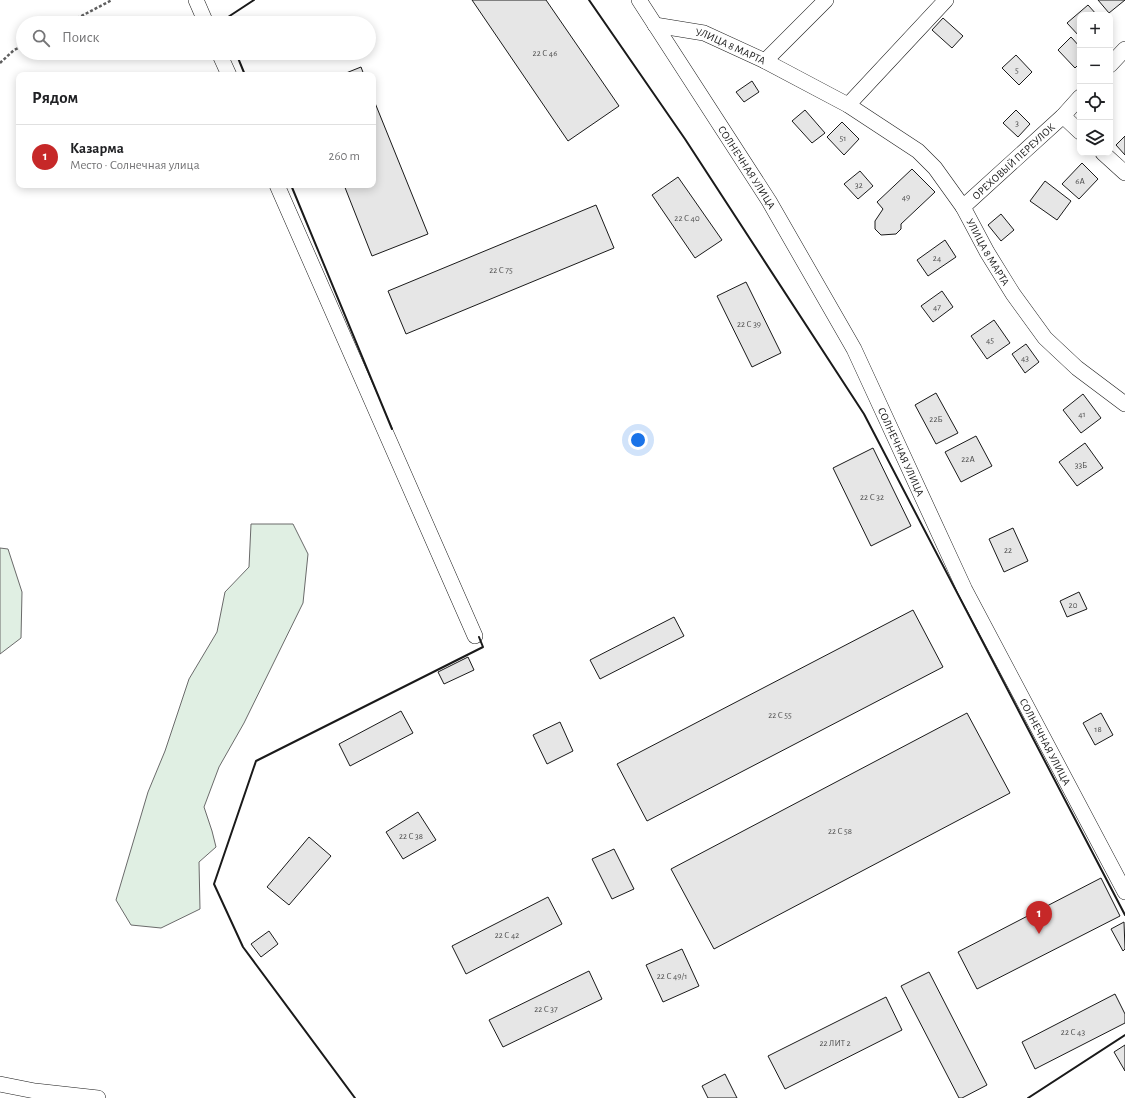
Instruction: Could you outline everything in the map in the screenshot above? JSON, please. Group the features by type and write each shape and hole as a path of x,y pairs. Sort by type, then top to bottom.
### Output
{"street":[{"path":"196,0 203,16"},
{"path":"639,0 655,25"},
{"path":"765,61 826,0"},
{"path":"848,105 946,0"},
{"name":"УЛИЦА 8 МАРТА","path":"655,25 704,33 765,61 848,105 918,151 935,168 963,207 987,252 1013,294 1045,338 1077,368 1125,404"},
{"name":"СОЛНЕЧНАЯ УЛИЦА","path":"655,25 769,201 854,349 965,590 1125,892"},
{"path":"1113,62 1125,49"},
{"path":"222,60 227,72"},
{"name":"ОРЕХОВЫЙ ПЕРЕУЛОК","path":"963,207 1063,116 1077,100"},
{"name":"ОРЕХОВЫЙ ПЕРЕУЛОК","path":"1063,116 1077,129"},
{"path":"1106,156 1125,173"},
{"path":"278,188 475,636"},
{"path":"0,1084 98,1098"}],"path":[{"path":"81,16 112,0"},
{"path":"0,63 16,49"}],"green space":[{"path":"251,524 293,524 308,554 303,603 244,723 219,767 204,807 216,847 199,862 200,909 161,928 131,925 116,900 148,792 165,751 189,679 217,632 225,592 249,567"},
{"path":"0,548 8,549 22,592 21,638 0,654"}],"building":[{"path":"472,0 546,0 619,106 568,141"},
{"path":"1098,0 1125,0 1110,12 1108,12"},
{"path":"1088,5 1094,12 1080,12"},
{"path":"1077,14 1077,34 1067,23"},
{"path":"943,18 963,36 952,48 932,30"},
{"path":"1071,37 1077,44 1077,66 1075,68 1058,50"},
{"path":"1016,55 1032,72 1019,85 1002,68"},
{"path":"361,67 363,72 348,72"},
{"path":"752,81 759,92 744,102 736,92"},
{"path":"376,105 428,234 372,256 345,188 376,188"},
{"path":"805,110 825,133 812,143 792,121"},
{"path":"1016,110 1030,124 1018,137 1003,123"},
{"path":"842,122 859,139 844,155 827,137"},
{"path":"1125,136 1125,155 1116,145"},
{"path":"1082,163 1098,179 1079,199 1062,184"},
{"path":"912,169 935,192 901,224 901,229 896,234 881,235 875,229 875,221 883,209 877,202"},
{"path":"860,171 873,186 858,199 844,184"},
{"path":"678,177 722,240 695,258 652,195"},
{"path":"1045,181 1071,201 1057,220 1030,201"},
{"path":"596,205 614,248 406,334 388,291"},
{"path":"1001,214 1014,230 1001,241 988,225"},
{"path":"945,240 956,257 928,276 917,260"},
{"path":"746,282 781,353 752,367 717,296"},
{"path":"942,291 953,307 933,322 921,306"},
{"path":"994,320 1010,343 987,359 971,336"},
{"path":"1026,344 1039,362 1025,373 1012,354"},
{"path":"936,393 958,433 936,444 915,405"},
{"path":"1083,394 1101,418 1081,433 1063,410"},
{"path":"976,436 992,466 961,482 945,452"},
{"path":"1085,443 1103,468 1077,486 1059,462"},
{"path":"873,448 911,526 871,546 833,468"},
{"path":"1013,528 1028,561 1004,572 989,539"},
{"path":"1079,592 1087,609 1067,617 1060,601"},
{"path":"913,610 943,667 647,821 617,764"},
{"path":"674,617 684,636 600,679 590,660"},
{"path":"468,657 474,670 444,684 438,672"},
{"path":"401,711 413,733 350,766 339,744"},
{"path":"967,713 1010,793 714,949 671,869"},
{"path":"1101,713 1113,735 1095,745 1083,723"},
{"path":"560,722 573,751 547,764 533,735"},
{"path":"418,812 436,840 403,859 386,832"},
{"path":"309,837 331,856 289,905 267,887"},
{"path":"614,849 634,889 612,899 592,859"},
{"path":"1101,878 1120,916 977,989 958,952"},
{"path":"548,897 562,924 466,974 452,946"},
{"path":"1124,922 1125,949 1123,951 1111,929"},
{"path":"269,931 278,944 261,957 251,944"},
{"path":"682,949 699,986 663,1002 646,965"},
{"path":"589,971 602,999 503,1047 489,1020"},
{"path":"929,972 987,1085 962,1098 959,1098 901,986"},
{"path":"1115,994 1125,1014 1125,1023 1035,1069 1022,1042"},
{"path":"886,997 902,1030 785,1089 768,1056"},
{"path":"1125,1045 1125,1071 1114,1052"},
{"path":"725,1074 737,1098 708,1098 702,1086"}],"wall":[{"path":"230,16 254,0"},
{"path":"589,0 685,139 864,414 1125,915"},
{"path":"239,60 244,72"},
{"path":"292,188 392,429"},
{"path":"355,1098 243,947 214,884 256,761 483,647 479,637"},
{"path":"1028,1098 1125,1035"}],"place":[{"name":"Казарма","path":"1039,934"}]}
